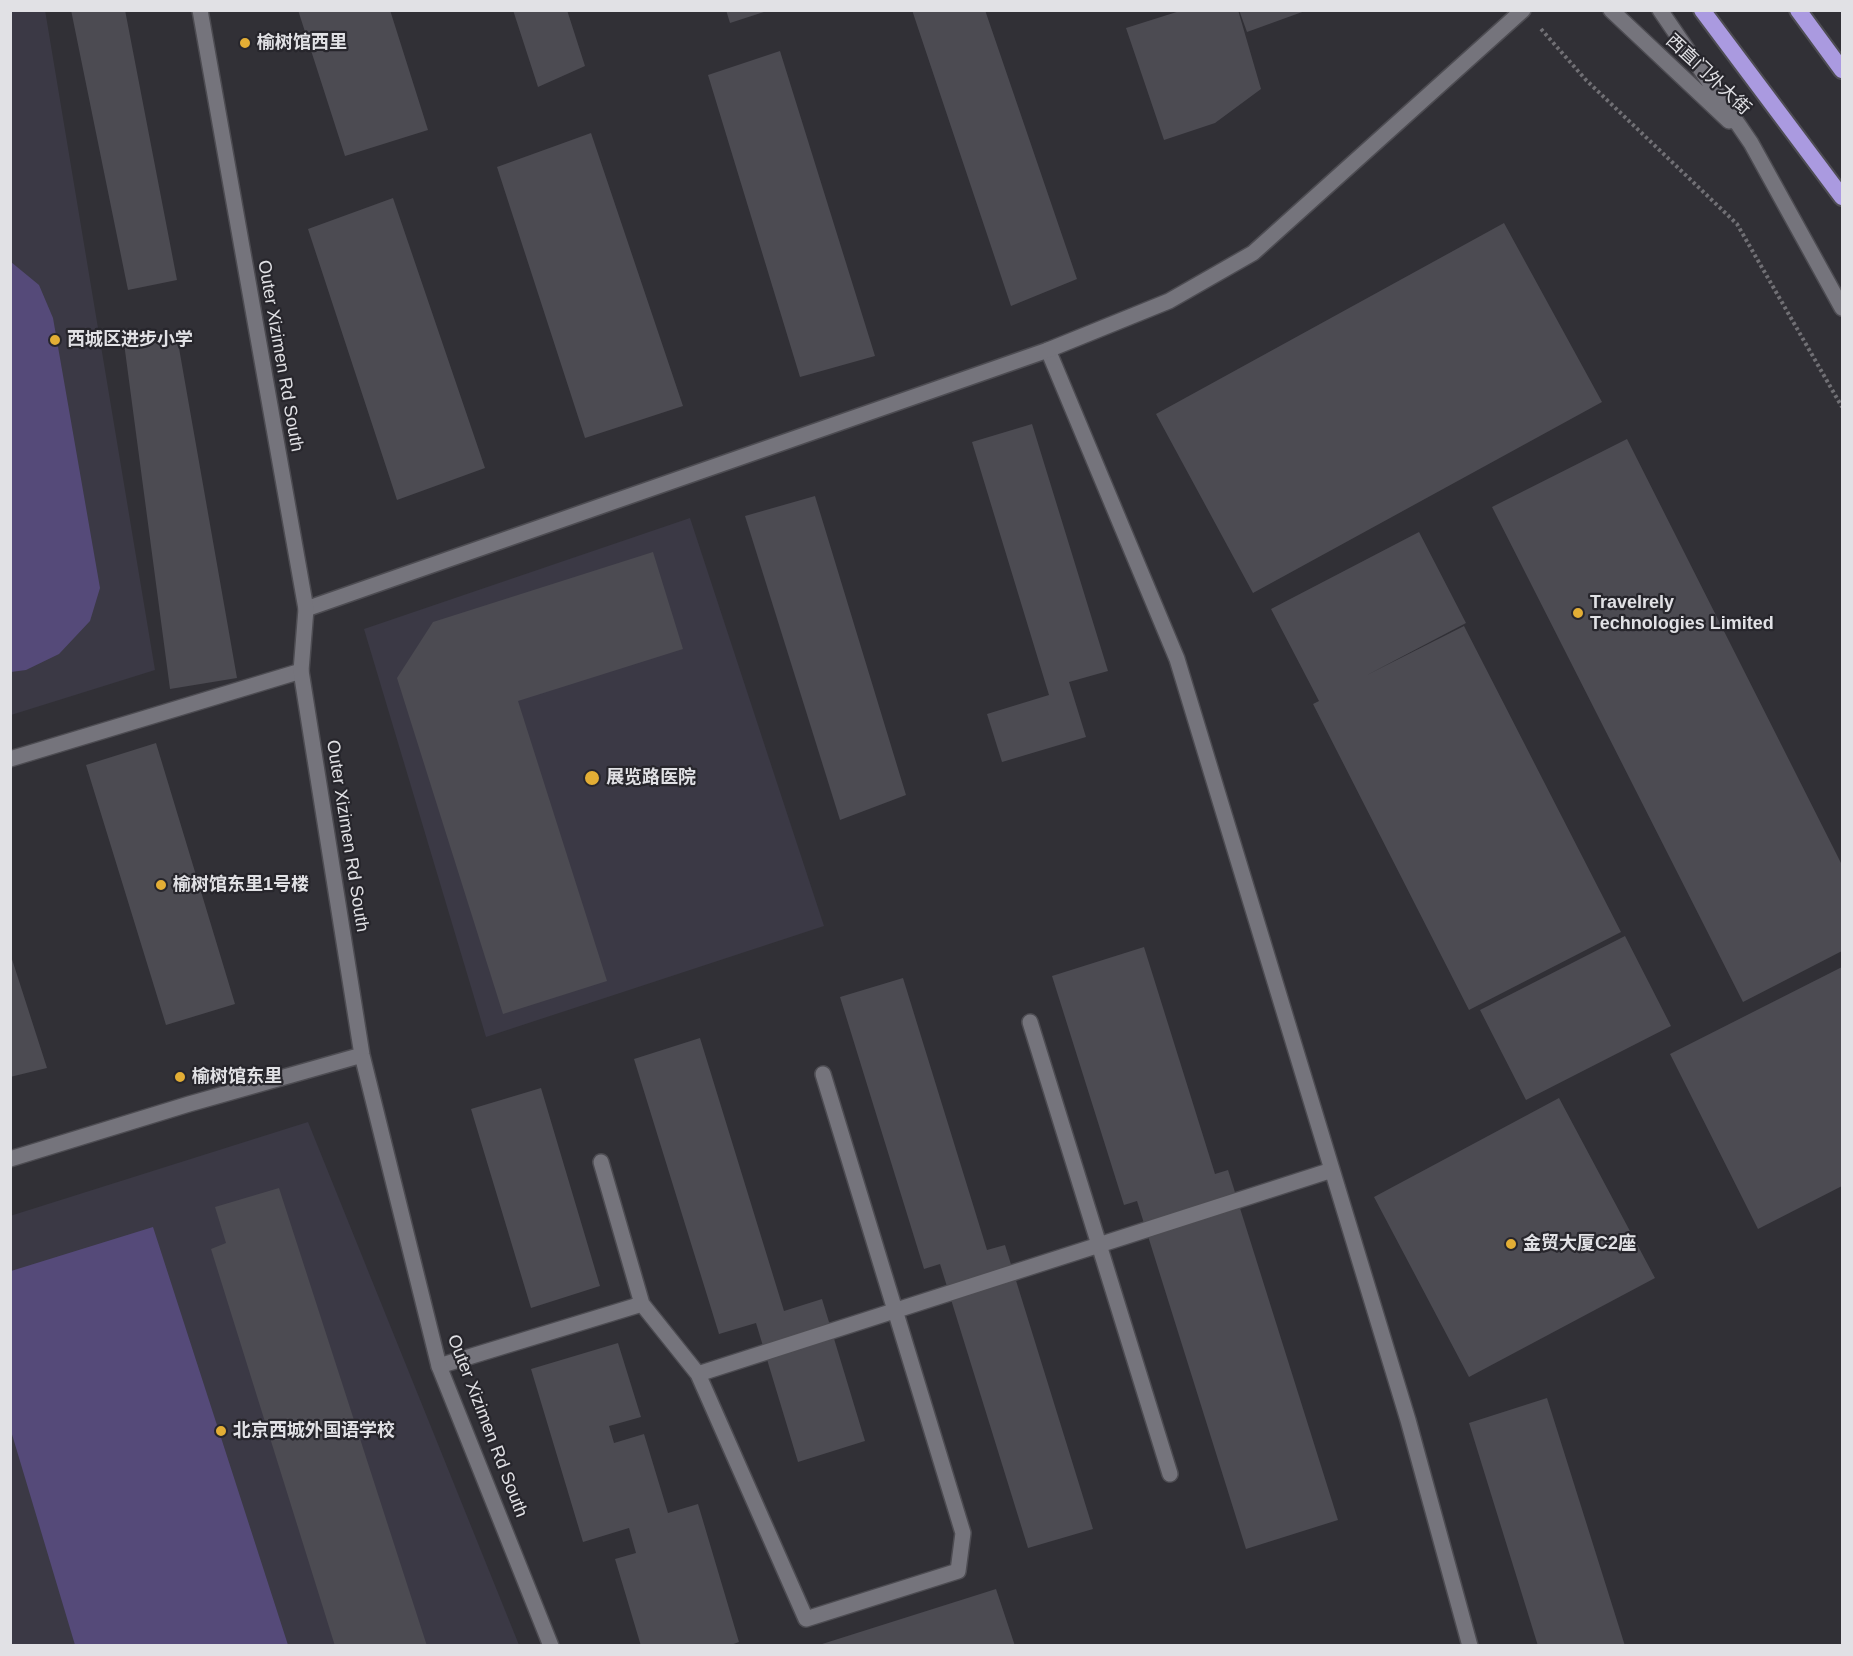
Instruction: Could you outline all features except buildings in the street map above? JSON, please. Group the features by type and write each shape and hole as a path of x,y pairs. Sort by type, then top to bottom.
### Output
{"highway":[{"path":"1702,10 1842,197"},
{"path":"1798,10 1842,70"}],"street":[{"name":"Outer Xizimen Rd South","path":"200,10 306,609 301,671 362,1055 440,1366 551,1646"},
{"path":"306,609 1048,350 1169,301 1253,253 1522,10"},
{"name":"西直门外大街","path":"1611,10 1752,143"},
{"name":"西直门外大街","path":"1660,10 1752,143 1842,308"},
{"path":"1048,350 1176,659 1408,1420 1470,1646"},
{"path":"10,759 301,671"},
{"path":"1030,1022 1170,1474"},
{"path":"10,1159 189,1104 362,1055"},
{"path":"601,1162 642,1304 698,1374 806,1618 958,1571 963,1533 823,1074"},
{"path":"698,1374 1332,1170"},
{"path":"440,1366 642,1304"}],"path":[{"path":"1540,28 1586,80 1737,224 1842,407"}],"shaded area":[{"name":"西城区进步小学","path":"45,10 155,670 11,715 10,11"},
{"path":"11,262 39,285 53,318 100,588 90,621 59,654 26,670 11,672"},
{"name":"展览路医院","path":"690,518 824,926 486,1037 364,629"},
{"name":"北京西城外国语学校","path":"308,1122 519,1645 11,1645 10,1216"},
{"path":"153,1227 288,1645 75,1645 11,1431 11,1271"}],"place":[{"name":"榆树馆西里","path":"245,43"},
{"name":"西城区进步小学","path":"55,340"},
{"name":"Travelrely Technologies Limited","path":"1578,613"},
{"name":"展览路医院","path":"592,778"},
{"name":"榆树馆东里1号楼","path":"161,885"},
{"name":"榆树馆东里","path":"180,1077"},
{"name":"金贸大厦C2座","path":"1511,1244"},
{"name":"北京西城外国语学校","path":"221,1431"}]}
